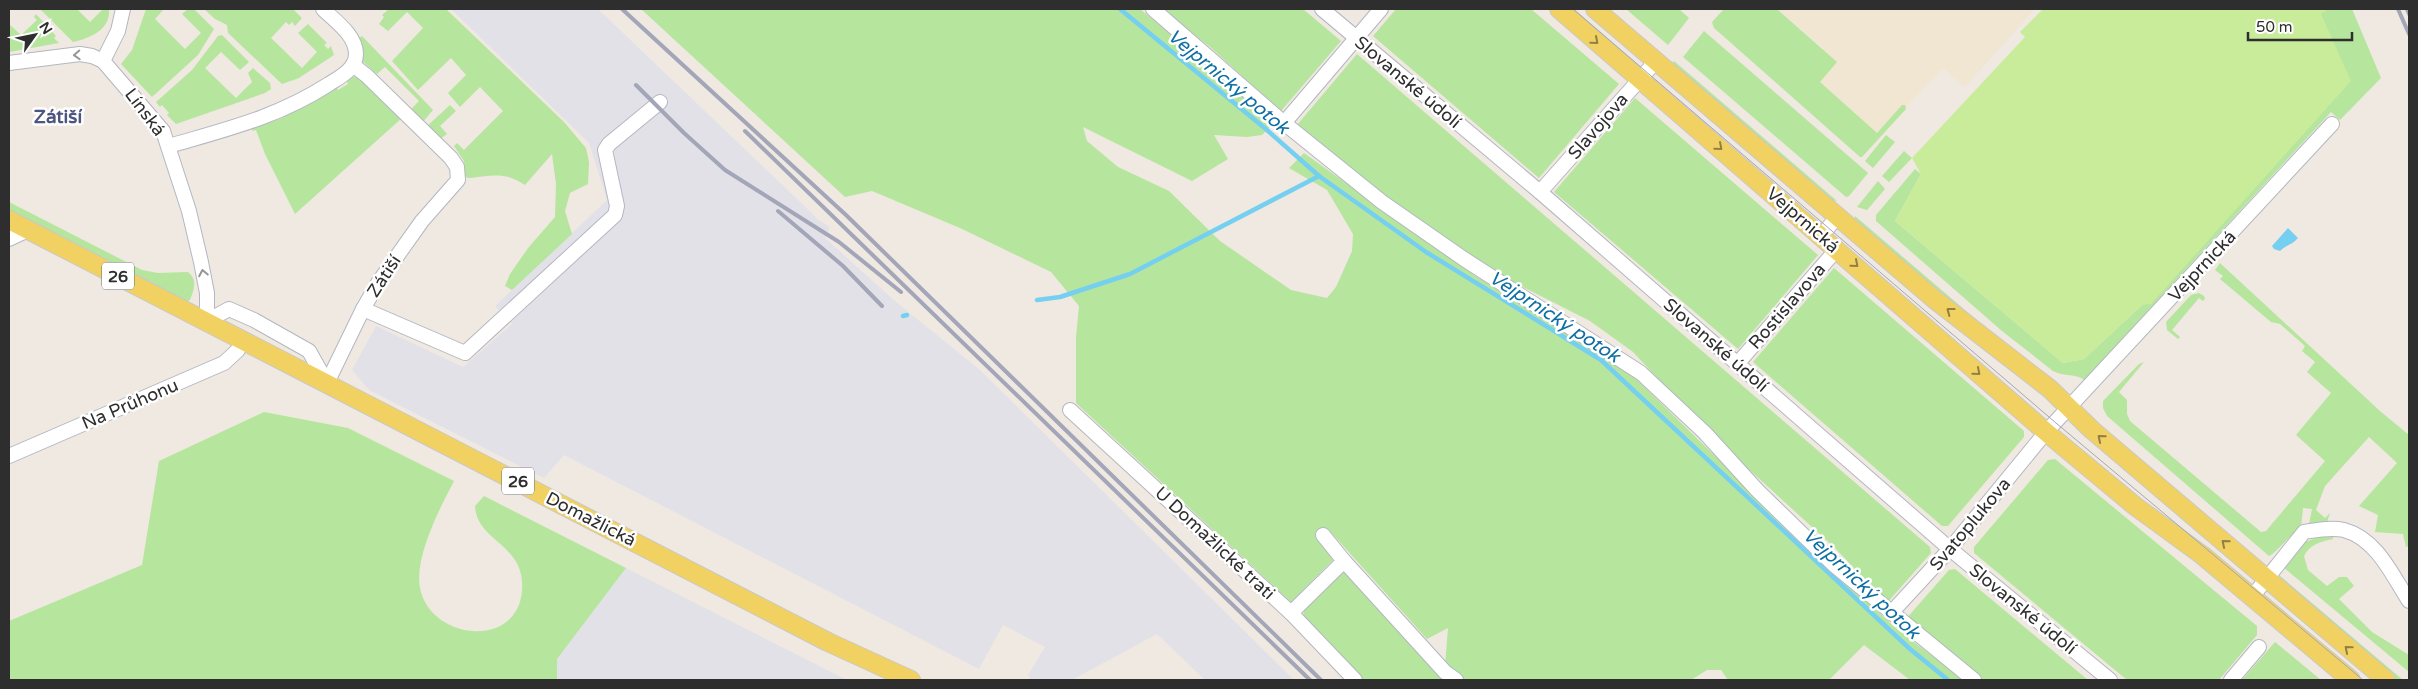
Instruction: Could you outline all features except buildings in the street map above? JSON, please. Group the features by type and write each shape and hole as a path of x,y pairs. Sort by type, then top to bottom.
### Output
{"main road":[{"name":"Vejprnická","path":"1558,9 1822,235 2046,432 2135,506 2202,555 2351,680"},
{"name":"Vejprnická","path":"1595,9 1934,299 2012,358 2070,408 2092,430 2386,680"},
{"name":"Domažlická","path":"9,220 828,642 911,680"},
{"name":"Domažlická","path":"828,642 887,680"}],"street":[{"path":"9,63 80,54 92,56 102,61 118,31 124,9"},
{"path":"169,146 287,109 344,75 353,65 356,56 353,41 323,9"},
{"path":"1154,9 1284,123 1398,214 1464,259 1641,373 1705,433 1757,490 1834,564 1974,680"},
{"name":"Slovanské údolí","path":"1322,9 1540,192 1950,549 2110,680"},
{"path":"1284,123 1355,37 1381,9"},
{"name":"Línská","path":"102,61 163,131 189,211 201,262 207,293 207,321"},
{"name":"Slavojova","path":"1540,192 1656,61"},
{"name":"Zátiší","path":"327,384 363,309 422,220 458,180 457,167 451,158 367,76 353,65"},
{"path":"363,309 465,353 615,215 617,206 605,150 609,144 660,102"},
{"name":"Vejprnická","path":"2046,432 2332,124"},
{"path":"1822,235 1837,217"},
{"path":"9,239 28,230"},
{"name":"Rostislavova","path":"1738,363 1837,249"},
{"path":"207,321 229,309 254,320 308,351 327,384"},
{"name":"Na Průhonu","path":"9,456 224,363 238,350 242,340"},
{"name":"U Domažlické trati","path":"1070,410 1291,613 1355,680"},
{"name":"Svatoplukova","path":"1891,613 1950,549 2046,432"},
{"path":"2252,597 2304,532 2326,529 2344,530 2376,550 2409,601"},
{"path":"1323,535 1344,561 1445,672 1456,680"},
{"path":"1291,613 1344,561"},
{"path":"2231,680 2259,647"}],"shaded area":[{"path":"451,9 598,9 819,220 830,227 825,238 895,301 980,370 1294,680 1205,680 1157,634 1072,680 1031,680 1028,675 1045,647 1003,625 979,669 564,455 544,478 369,390 352,370 376,326 463,367 512,324 495,306 607,200 589,143"},
{"path":"1777,9 2035,9 1965,87 1943,68 1877,138 1804,72 1823,48"},
{"path":"626,568 847,680 557,680 557,659"}],"green space":[{"path":"40,9 77,9 90,22 103,9 109,9 109,16 107,22 98,32 73,42"},
{"path":"146,9 164,9 155,19 185,49 201,33 182,14 188,9 194,9 214,29 198,55 152,97 121,64 132,50"},
{"path":"204,9 293,9 302,18 295,26 292,22 289,25 286,22 271,38 302,68 317,52 298,33 308,24 327,43 324,45 328,49 331,46 334,55 299,78 282,84 228,33 227,25 215,19"},
{"path":"389,9 446,9 564,122 586,148 589,162 588,184 570,193 565,211 572,234 512,290 505,286 510,274 528,248 555,217 556,184 552,154 525,185 504,176 468,178 465,176 464,161 454,146 457,143 464,150 503,111 480,87 460,107 448,93 466,75 451,58 418,90 392,61 423,28 407,12 388,31 379,24 384,17 382,15"},
{"path":"641,9 1140,9 1276,121 1262,135 1247,137 1214,135 1228,159 1192,181 1083,127 1087,141 1118,167 1169,191 1220,241 1291,290 1327,298 1336,287 1352,251 1353,234 1327,190 1289,168 1304,153 1474,275 1633,376 1829,567 1898,630 1964,680 1910,680 1864,645 1829,680 1728,680 1721,670 1707,670 1691,680 1464,680 1445,666 1448,628 1427,639 1328,529 1318,538 1333,560 1291,602 1076,403 1076,337 1079,306 1051,272 960,228 872,191 845,197"},
{"path":"1161,9 1303,9 1341,41 1281,111 1210,47"},
{"path":"1396,9 1531,9 1619,84 1539,178 1373,36"},
{"path":"1626,9 1679,9 1689,18 1668,45"},
{"path":"1724,9 1777,9 1837,62 1820,82 1877,133 1902,105 1905,105 1906,109 1860,157 1714,28 1712,22"},
{"path":"2043,9 2328,9 2321,14 2351,81 2151,304 2142,305 2084,359 2063,363 1895,221 1921,174 1912,158 2025,37 2020,32"},
{"path":"2328,9 2352,9 2381,78 2340,120 2331,112 2084,380 2077,376 2053,371 2002,331 1876,221 1876,215 1915,169 1921,174 1895,221 2063,363 2084,359 2142,305 2320,13"},
{"path":"36,14 56,36 54,38 59,43 9,52 9,24 21,35 37,20 34,17"},
{"path":"1704,31 1868,173 1849,196 1846,197 1683,57"},
{"path":"222,35 249,62 240,70 221,52 205,68 236,98 252,82 248,73 253,68 270,83 271,89 265,93 176,124 167,115 169,113 162,105 160,107 156,102 192,70 218,36"},
{"path":"362,36 433,110 421,124 412,108 419,101 385,67 377,74 361,60 358,39"},
{"path":"1357,54 1930,547 1931,553 1887,603 1835,548 1709,433 1633,352 1590,321 1511,281 1425,228 1297,125"},
{"path":"1674,61 1837,201 1829,200 1670,66"},
{"path":"351,76 359,78 402,118 295,214 265,154 256,130 252,131 253,128 282,118 336,87 338,90 348,84 346,80"},
{"path":"1635,98 1818,255 1738,349 1554,192"},
{"path":"450,105 456,111 440,126 447,134 440,139 425,128"},
{"path":"1886,135 1895,142 1873,168 1865,161"},
{"path":"1904,151 1912,158 1889,182 1882,176"},
{"path":"1878,181 1885,189 1867,210 1857,207"},
{"path":"9,202 142,270 158,273 188,272 194,281 190,300 186,302 9,211"},
{"path":"1855,216 1986,328 1984,331 1855,223"},
{"path":"2220,263 2380,411 2409,435 2409,546 2406,547 2403,534 2375,532 2378,515 2359,506 2397,463 2369,437 2325,486 2316,510 2325,518 2330,513 2327,522 2309,524 2312,509 2303,508 2301,527 2269,556 2107,416 2103,408 2103,401 2139,364 2144,362 2119,392 2127,400 2127,414 2130,421 2261,532 2266,531 2325,461 2296,435 2331,393 2307,372 2315,362 2302,351 2305,346 2280,324 2271,322 2220,279 2223,276 2215,270"},
{"path":"1834,268 2024,431 2024,437 1948,526 1942,526 1753,362"},
{"path":"2199,293 2205,299 2203,301 2199,298 2172,330 2180,337 2178,339 2167,330 2166,322 2191,295"},
{"path":"264,412 348,428 454,481 424,548 419,576 420,588 427,605 439,619 455,627 473,631 490,630 505,623 517,610 522,591 521,575 517,563 484,528 478,518 475,506 484,496 626,568 557,659 557,680 9,680 9,621 142,565 159,461"},
{"path":"2055,459 2257,626 2257,635 2219,680 2127,680 1974,553 1974,547 2048,460"},
{"path":"2320,536 2333,537 2333,539 2316,544 2306,552 2304,556 2308,570 2327,586 2339,577 2347,577 2354,586 2339,599 2372,632 2409,655 2409,672 2283,567 2303,543"},
{"path":"1955,569 2088,680 1980,680 1905,620 1949,570"},
{"path":"1344,572 1445,680 1364,680 1303,616 1305,607"},
{"path":"2279,575 2403,680 2389,680 2277,576"},
{"path":"2275,642 2321,680 2242,680"}],"water":[{"path":"2288,228 2298,238 2280,251 2274,249 2272,246"}],"waterway":[{"name":"Vejprnický potok","path":"1120,9 1267,130 1319,176 1426,252 1601,360 1910,649 1948,680"},
{"path":"1037,300 1060,297 1130,274 1319,176"},
{"path":"903,316 907,315"}],"tram line":[{"path":"1573,9 2056,423 2363,680"}],"railway":[{"path":"622,9 846,215 1321,680"},
{"path":"2398,9 2409,34"},
{"path":"2407,9 2409,14"},
{"path":"636,85 684,133 725,170 839,242 901,292"},
{"path":"745,131 1310,680"},
{"path":"778,211 843,266 882,306"}],"district":[{"name":"Zátiší","path":"58,116"}]}
